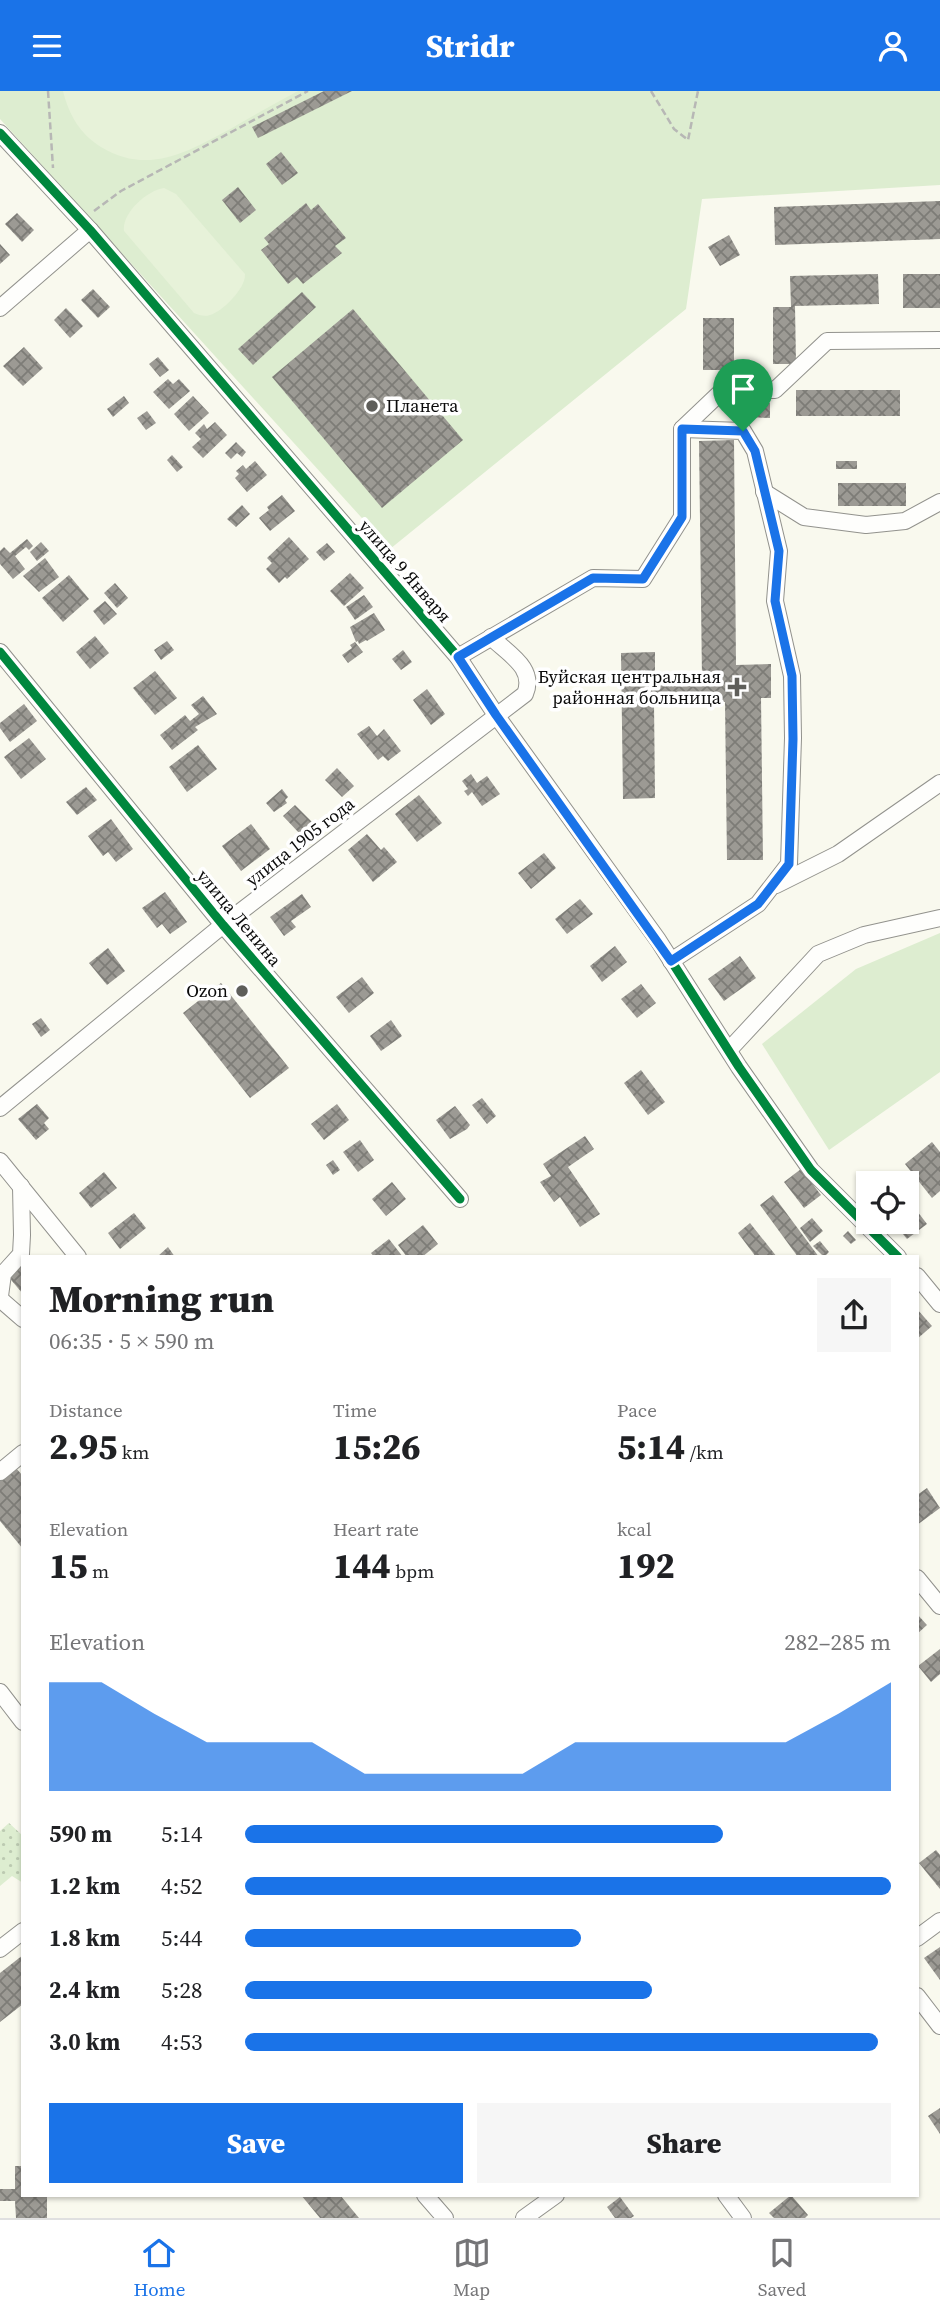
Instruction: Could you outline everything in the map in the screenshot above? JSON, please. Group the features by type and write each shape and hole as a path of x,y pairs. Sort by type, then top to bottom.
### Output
{"street":[{"name":"улица 9 Января","path":"0,134 86,226 458,657 496,715 671,961 739,1067 811,1170 896,1255"},
{"path":"0,308 86,226"},
{"path":"458,657 593,578 643,579 682,517 682,429 723,390 775,390 827,341 940,339"},
{"path":"671,961 758,904 789,864 793,726 792,676 775,601 779,551 755,451 743,431 682,429"},
{"path":"764,492 804,517 866,525 905,521 940,502"},
{"name":"улица 1905 года","path":"0,1108 223,925 525,694 529,684 527,671 491,638"},
{"name":"улица Ленина","path":"0,652 223,925 460,1199"},
{"path":"771,888 838,855 940,783"},
{"path":"729,1050 818,954 864,935 940,918"},
{"path":"0,1161 76,1255"},
{"path":"21,1187 20,1254 3,1274 0,1297 21,1317"},
{"path":"919,1281 940,1304"},
{"path":"0,1472 21,1455"},
{"path":"919,1580 940,1606"},
{"path":"0,1692 21,1719"},
{"path":"919,1937 940,1921"},
{"path":"0,1949 21,1933"},
{"path":"919,1999 940,2026"},
{"path":"427,2197 445,2218"},
{"path":"524,2218 553,2197"},
{"path":"727,2197 743,2218"}],"path":[{"path":"48,91 55,192"},
{"path":"86,226 121,191 308,91"},
{"path":"651,91 674,129 688,139 698,91"}],"green space":[{"path":"0,91 940,91 940,185 702,199 686,309 390,549 0,119"},
{"path":"63,91 298,91 200,145 152,160 119,155 94,142 76,123"},
{"path":"164,188 176,194 245,274 242,286 233,298 210,315 194,313 124,231 127,217 136,204 150,193"},
{"path":"940,933 940,1072 829,1150 762,1044 856,969"},
{"path":"9,1823 21,1834 21,1882 12,1876 0,1886 0,1831"}],"building":[{"path":"324,91 352,91 258,138 252,127"},
{"path":"281,152 298,173 282,185 266,164"},
{"path":"238,187 256,210 240,223 222,200"},
{"path":"940,201 940,239 775,245 774,207"},
{"path":"306,203 311,210 318,204 346,238 335,246 342,253 303,284 297,277 288,284 261,250 269,244 264,238"},
{"path":"17,213 34,230 22,242 5,224"},
{"path":"729,235 740,255 720,266 708,247"},
{"path":"0,244 10,255 0,264"},
{"path":"878,274 879,304 795,306 796,364 773,364 773,307 791,307 790,276"},
{"path":"903,274 940,274 940,308 903,308"},
{"path":"93,289 110,307 98,318 81,300"},
{"path":"302,292 316,307 253,365 238,349"},
{"path":"66,308 83,326 70,338 54,320"},
{"path":"353,309 463,440 382,508 272,377"},
{"path":"703,318 734,318 734,370 703,370"},
{"path":"24,347 43,368 23,386 3,366"},
{"path":"158,357 169,370 160,377 149,364"},
{"path":"168,379 173,384 179,379 190,391 169,409 153,392"},
{"path":"796,390 900,390 900,416 796,416"},
{"path":"124,396 129,403 113,417 107,409"},
{"path":"193,396 209,413 189,431 174,414"},
{"path":"744,402 770,403 770,418 743,417"},
{"path":"147,411 156,423 146,430 137,418"},
{"path":"215,422 227,435 203,458 192,447 201,439 195,433 204,424 207,429"},
{"path":"734,440 736,665 771,664 771,698 761,698 763,860 727,860 725,702 654,703 655,798 623,799 621,653 655,652 655,678 702,678 699,441"},
{"path":"236,442 246,452 242,457 237,453 231,459 225,453"},
{"path":"172,455 183,467 177,472 167,460"},
{"path":"255,461 267,475 247,492 235,478 239,474 236,471 243,465 246,469"},
{"path":"836,461 857,461 857,469 836,469"},
{"path":"838,483 906,483 906,506 838,506"},
{"path":"282,495 295,511 270,531 259,518 269,510 267,507"},
{"path":"242,505 250,514 236,527 227,519"},
{"path":"289,537 309,559 279,583 266,569 272,563 267,558"},
{"path":"27,539 33,546 29,550 26,547 15,556 25,569 13,579 0,564 0,551 4,547 10,553"},
{"path":"41,542 49,551 37,561 30,552"},
{"path":"327,543 335,552 324,561 316,552"},
{"path":"45,558 59,577 39,592 23,576"},
{"path":"350,573 364,588 344,606 330,591"},
{"path":"69,575 89,599 63,622 42,598"},
{"path":"115,583 128,598 117,608 104,593"},
{"path":"364,595 373,607 355,620 346,607"},
{"path":"105,601 117,614 104,625 93,611"},
{"path":"374,613 385,630 359,644 350,627"},
{"path":"95,636 109,653 90,669 76,652"},
{"path":"167,641 174,650 161,660 154,650"},
{"path":"355,642 363,652 348,663 342,655 352,648 350,645"},
{"path":"403,650 412,662 401,670 392,659"},
{"path":"155,671 177,698 155,715 133,688"},
{"path":"427,689 445,714 431,725 413,700"},
{"path":"203,696 217,714 195,727 198,730 172,750 160,735 185,715 190,721 199,714 191,705"},
{"path":"24,704 37,721 10,742 0,728 0,723"},
{"path":"369,726 377,736 384,729 401,751 388,761 383,756 378,760 357,734"},
{"path":"29,738 46,759 21,779 4,757"},
{"path":"198,745 217,769 187,792 169,767"},
{"path":"337,768 354,786 342,797 325,780"},
{"path":"471,774 477,783 487,776 500,794 482,806 472,792 468,796 464,791 468,789 462,781"},
{"path":"86,787 97,800 77,815 66,802"},
{"path":"282,789 288,797 285,800 287,803 274,812 266,803"},
{"path":"419,795 442,823 417,842 395,814"},
{"path":"295,805 312,822 300,834 283,816"},
{"path":"111,819 133,849 116,862 108,852 103,856 88,836"},
{"path":"251,824 270,849 241,871 222,846"},
{"path":"367,834 381,850 384,847 397,862 373,882 348,850"},
{"path":"544,853 556,868 531,889 518,873"},
{"path":"165,892 187,922 170,934 162,924 157,928 142,908"},
{"path":"302,894 311,907 291,921 296,927 284,936 270,917"},
{"path":"580,899 593,914 567,934 555,919"},
{"path":"615,946 627,962 602,982 590,966"},
{"path":"108,948 125,971 107,985 89,963"},
{"path":"740,956 756,978 724,1001 708,979"},
{"path":"362,977 374,993 349,1013 336,997"},
{"path":"221,983 289,1068 250,1098 183,1013"},
{"path":"641,984 656,1003 637,1018 621,999"},
{"path":"41,1018 50,1030 41,1037 32,1024"},
{"path":"391,1020 402,1036 381,1051 370,1036"},
{"path":"641,1070 665,1102 648,1115 624,1083"},
{"path":"482,1098 496,1116 487,1124 472,1105"},
{"path":"37,1104 49,1118 44,1123 49,1129 36,1140 18,1119"},
{"path":"337,1104 349,1120 324,1140 311,1124"},
{"path":"455,1106 470,1125 450,1139 436,1120"},
{"path":"585,1136 594,1149 568,1167 600,1214 580,1227 560,1197 554,1202 540,1182 551,1176 543,1164"},
{"path":"360,1140 374,1160 358,1172 343,1152"},
{"path":"932,1142 940,1152 940,1191 932,1198 919,1182 919,1171 911,1171 905,1164"},
{"path":"333,1160 340,1170 333,1175 326,1165"},
{"path":"801,1169 821,1195 804,1208 784,1182"},
{"path":"104,1172 117,1188 91,1208 79,1193"},
{"path":"392,1182 406,1199 386,1216 372,1199"},
{"path":"773,1195 818,1255 797,1255 760,1205"},
{"path":"134,1213 146,1228 120,1249 108,1233"},
{"path":"919,1214 927,1224 919,1230"},
{"path":"812,1218 823,1231 810,1242 800,1228"},
{"path":"750,1223 775,1255 754,1255 738,1233"},
{"path":"423,1225 438,1244 424,1255 406,1255 398,1245"},
{"path":"848,1231 856,1240 851,1244 843,1236"},
{"path":"389,1239 401,1255 372,1255 371,1253"},
{"path":"820,1241 829,1252 822,1255 813,1246"},
{"path":"168,1247 174,1255 159,1255"},
{"path":"21,1263 21,1292 6,1274"},
{"path":"919,1311 932,1326 919,1337"},
{"path":"15,1467 21,1474 21,1547 0,1521 0,1479"},
{"path":"927,1488 940,1508 919,1524 919,1494"},
{"path":"919,1616 927,1625 919,1632"},
{"path":"940,1649 940,1674 931,1682 919,1665"},
{"path":"936,1850 940,1855 940,1889 919,1863"},
{"path":"940,1947 940,1980 924,1958"},
{"path":"21,1957 21,2006 0,2022 0,1973"},
{"path":"940,2108 940,2134 928,2116"},
{"path":"15,2166 21,2166 21,2197 47,2197 47,2218 16,2218 15,2201 0,2201 0,2189 15,2189"},
{"path":"303,2197 342,2197 359,2218 320,2218"},
{"path":"620,2197 634,2216 631,2218 615,2218 607,2207"},
{"path":"789,2197 793,2197 808,2215 805,2218 774,2218 769,2213"}],"cycle path":[{"path":"0,133 90,230 458,657 496,715 658,940 739,1067 811,1170 896,1255"},
{"path":"0,652 223,925 460,1199"}],"place":[{"name":"Планета","path":"372,406"},
{"name":"Буйская центральная районная больница","path":"737,687"},
{"name":"Ozon","path":"242,991"}],"route":[{"path":"682,429 743,431 755,451 779,551 775,601 792,676 789,864 758,904 671,961 496,715 458,657 593,578 643,579 682,517 682,429"}]}
